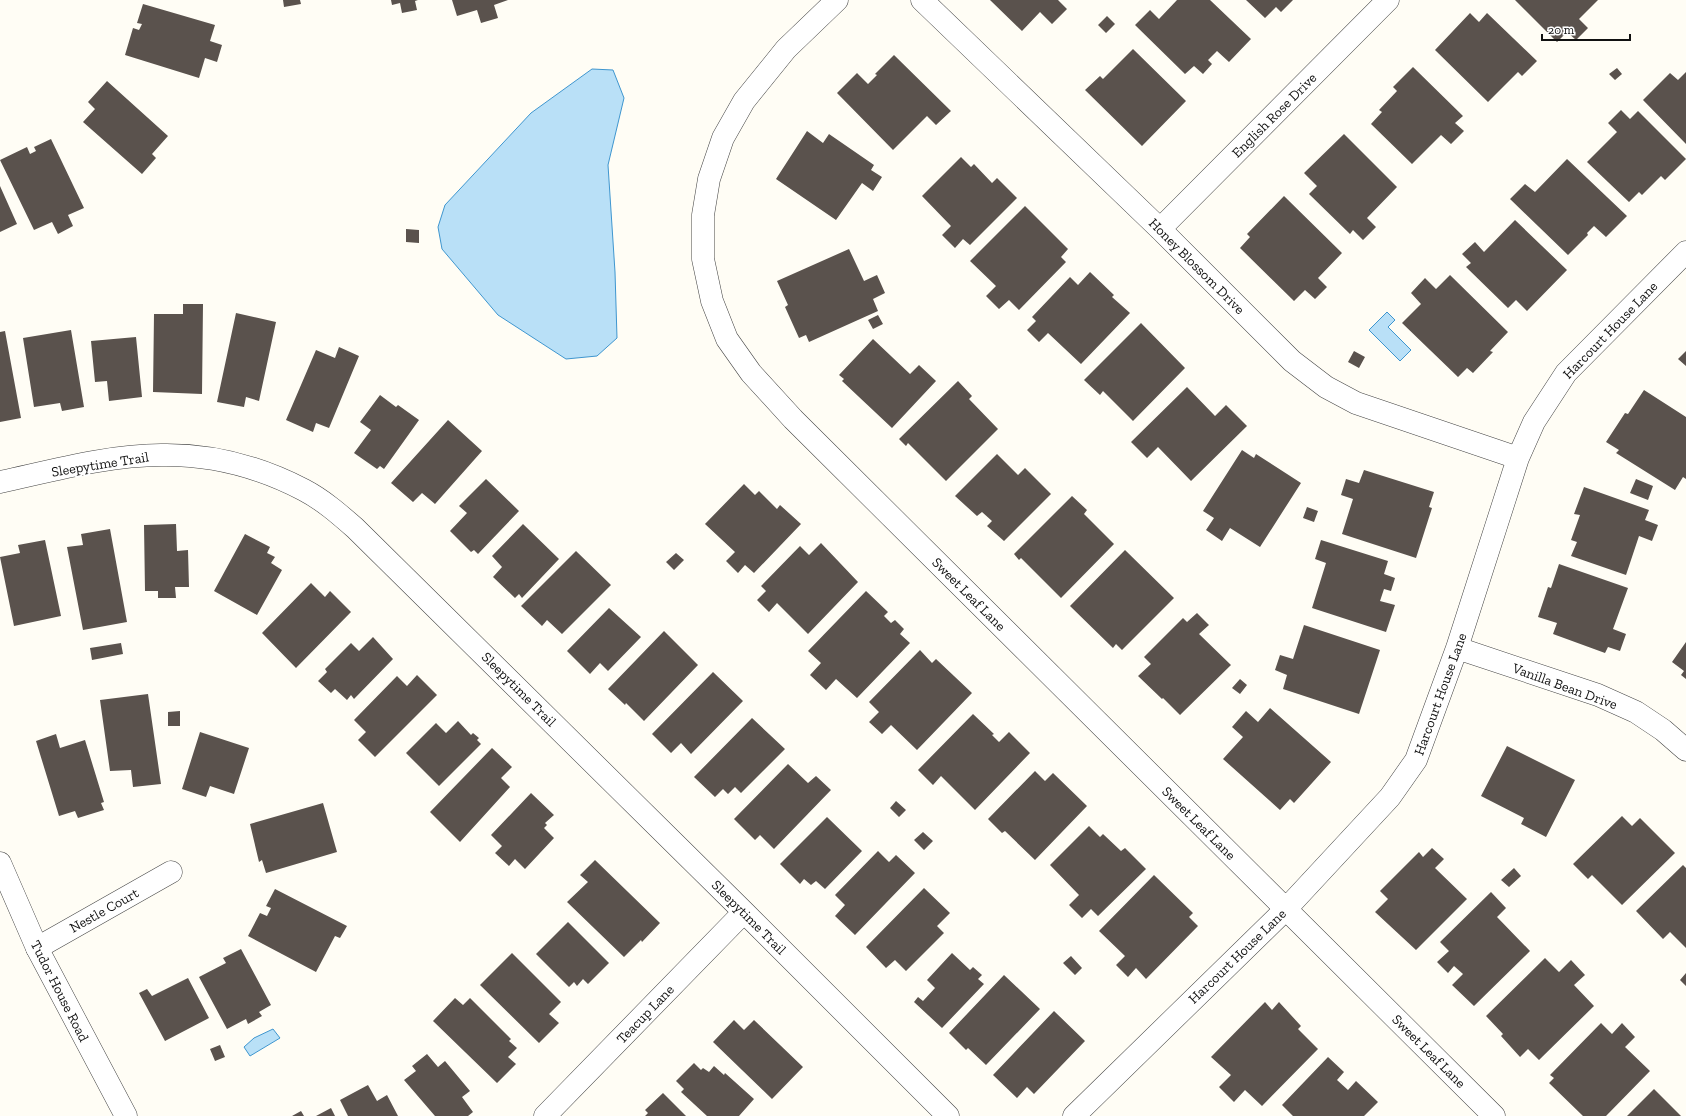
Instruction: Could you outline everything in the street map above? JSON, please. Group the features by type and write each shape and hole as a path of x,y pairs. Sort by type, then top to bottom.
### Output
{"street":[{"name":"Sweet Leaf Lane","path":"837,0 786,49 744,101 723,138 709,179 703,215 703,259 712,301 726,339 751,373 793,419 1494,1116"},
{"name":"Honey Blossom Drive","path":"922,0 1160,229 1292,361 1326,387 1356,403 1518,458"},
{"name":"English Rose Drive","path":"1160,229 1388,0"},
{"name":"Harcourt House Lane","path":"1074,1116 1286,909 1390,797 1416,760 1456,648 1518,458 1534,422 1566,374 1686,252"},
{"name":"Sleepytime Trail","path":"0,482 111,459 160,454 205,457 243,465 276,477 305,490 355,528 744,912 948,1116"},
{"name":"Vanilla Bean Drive","path":"1456,648 1598,695 1636,712 1663,730 1686,750"},
{"name":"Tudor House Road","path":"0,862 37,948 126,1116"},
{"name":"Nestle Court","path":"37,948 171,872"},
{"name":"Teacup Lane","path":"545,1116 744,912"}],"water":[{"path":"592,69 613,70 624,98 608,165 615,272 617,338 597,356 566,359 498,315 442,249 438,227 445,205 531,113"},
{"path":"1387,312 1395,320 1388,327 1411,350 1400,361 1369,330"},
{"path":"273,1029 280,1038 250,1056 244,1047 254,1038"}],"building":[{"path":"283,0 300,0 301,4 284,7"},
{"path":"391,0 418,0 415,1 417,10 402,13 400,3 392,5"},
{"path":"452,0 508,0 494,5 498,18 481,23 477,10 457,16"},
{"path":"990,0 1058,0 1067,9 1052,24 1040,12 1022,31"},
{"path":"1177,0 1210,0 1251,39 1229,62 1217,51 1208,60 1212,64 1203,74 1194,66 1185,74 1135,25 1150,10 1159,19"},
{"path":"1246,0 1293,0 1281,12 1276,7 1265,18"},
{"path":"1515,0 1598,0 1579,19 1588,28 1576,40 1567,32 1557,42"},
{"path":"143,4 215,25 210,41 222,45 217,62 205,58 199,78 125,55 133,28 139,30 142,24 137,23"},
{"path":"1470,13 1479,22 1487,13 1537,61 1522,76 1518,72 1488,102 1435,50"},
{"path":"1107,16 1115,24 1106,33 1098,25"},
{"path":"1133,49 1186,101 1142,146 1085,90 1100,76 1103,79"},
{"path":"894,55 951,111 936,125 927,116 893,150 837,93 857,73 868,84 877,75 875,74"},
{"path":"1413,67 1463,116 1455,123 1464,131 1451,144 1441,135 1412,164 1371,124 1382,112 1379,110 1397,91 1393,87"},
{"path":"1617,68 1622,74 1615,80 1609,74"},
{"path":"1686,72 1686,144 1643,100 1670,73 1678,80"},
{"path":"107,81 168,136 152,154 156,158 142,174 83,122 95,109 88,102"},
{"path":"1621,110 1630,119 1638,111 1686,159 1665,180 1661,176 1642,195 1639,192 1629,202 1587,162 1617,132 1608,123"},
{"path":"807,131 823,143 829,134 874,165 871,170 882,177 873,191 862,183 836,220 776,179"},
{"path":"1344,134 1397,187 1367,218 1376,227 1363,240 1353,230 1350,234 1309,194 1317,186 1304,173"},
{"path":"51,139 84,208 68,215 73,226 58,234 52,222 34,230 0,160 27,147 30,154 36,151 34,147"},
{"path":"961,157 971,167 974,164 992,183 997,178 1017,198 970,245 963,239 955,248 942,235 951,226 922,196"},
{"path":"1567,159 1627,216 1606,237 1594,226 1587,233 1588,235 1568,255 1510,199 1525,184 1535,192"},
{"path":"0,186 17,224 0,232"},
{"path":"1284,196 1342,253 1318,278 1327,287 1315,299 1305,290 1294,301 1240,248 1250,237 1247,234"},
{"path":"1025,206 1068,249 1061,257 1066,262 1019,310 1009,300 999,309 986,296 996,286 970,261"},
{"path":"1515,220 1567,270 1527,311 1516,300 1508,308 1466,267 1471,263 1462,254 1475,242 1484,252"},
{"path":"406,229 419,230 419,243 406,242"},
{"path":"849,249 864,281 877,275 885,293 873,299 878,311 809,342 806,335 799,338 785,307 788,305 777,281"},
{"path":"1090,272 1114,295 1112,297 1130,313 1081,364 1048,333 1039,342 1027,330 1036,321 1032,317 1070,277 1078,285"},
{"path":"1450,275 1508,332 1490,351 1493,352 1473,373 1467,368 1458,377 1402,323 1421,304 1411,293 1425,278 1436,289"},
{"path":"183,304 203,304 202,394 153,392 154,314 183,314"},
{"path":"236,313 276,322 259,401 246,397 244,407 217,402"},
{"path":"878,315 883,324 873,329 868,320"},
{"path":"1141,323 1185,368 1133,421 1103,391 1100,395 1084,380"},
{"path":"71,330 84,407 62,411 60,403 34,407 23,338"},
{"path":"5,331 21,418 0,422 0,332"},
{"path":"136,337 142,397 109,401 107,381 95,382 91,341"},
{"path":"873,339 910,374 919,365 936,381 892,428 842,381 844,379 839,375"},
{"path":"339,347 359,356 329,428 316,423 313,432 286,420 316,350 335,358"},
{"path":"1354,351 1365,357 1359,368 1348,362"},
{"path":"1686,351 1686,366 1678,359"},
{"path":"958,381 972,396 969,399 998,429 946,481 908,443 906,446 899,439"},
{"path":"1187,387 1215,416 1226,405 1247,426 1191,481 1158,447 1147,458 1131,442"},
{"path":"1644,390 1686,417 1686,479 1683,477 1675,490 1616,453 1619,450 1606,442 1625,413 1628,414"},
{"path":"380,395 396,407 398,405 419,420 384,469 380,466 377,469 354,453 371,430 360,422"},
{"path":"448,420 482,451 435,504 422,493 413,502 391,483"},
{"path":"1242,450 1254,458 1256,454 1301,483 1260,547 1230,528 1222,541 1206,530 1214,518 1203,511"},
{"path":"997,454 1018,475 1025,468 1051,494 1004,541 987,526 992,521 982,512 977,516 955,496"},
{"path":"1364,470 1434,492 1429,507 1432,508 1416,558 1342,534 1353,499 1341,495 1346,479 1359,483"},
{"path":"486,479 519,511 478,554 474,550 471,552 450,531 467,513 459,506"},
{"path":"1636,479 1653,486 1648,500 1630,493"},
{"path":"744,484 755,495 759,491 777,509 780,505 801,524 754,573 745,565 738,573 726,561 735,552 705,524"},
{"path":"1584,487 1649,510 1645,520 1658,525 1652,541 1639,536 1626,575 1571,556 1577,542 1571,540 1580,515 1574,514"},
{"path":"1072,496 1087,510 1084,514 1114,544 1061,598 1021,558 1019,560 1014,554"},
{"path":"1307,507 1318,511 1314,522 1303,518"},
{"path":"176,524 177,551 188,550 189,587 175,587 176,598 158,598 158,591 145,591 144,525"},
{"path":"523,524 559,559 522,598 519,594 515,598 493,577 502,567 492,556"},
{"path":"110,529 127,622 83,630 67,547 83,545 81,534"},
{"path":"245,534 270,547 267,553 275,557 271,563 282,570 257,615 214,591"},
{"path":"45,540 61,616 14,626 0,557 20,553 18,545"},
{"path":"1321,540 1388,561 1384,574 1395,578 1391,591 1384,589 1380,601 1395,605 1386,632 1312,608 1326,563 1315,559"},
{"path":"821,543 858,582 808,634 777,603 769,612 757,600 766,591 761,586 800,546 809,555"},
{"path":"1125,550 1174,598 1122,650 1116,644 1113,648 1070,606"},
{"path":"576,551 611,585 562,634 547,620 542,626 521,606"},
{"path":"676,553 684,560 674,570 666,562"},
{"path":"1559,564 1628,588 1613,629 1626,634 1620,651 1608,647 1605,653 1553,634 1557,623 1538,617 1548,587 1551,588"},
{"path":"311,583 325,597 330,591 351,612 296,668 262,633"},
{"path":"866,591 888,612 884,616 891,623 895,620 904,629 900,634 910,643 857,698 836,679 826,690 810,675 821,663 808,651"},
{"path":"609,608 641,637 608,671 600,663 590,674 567,651"},
{"path":"1197,613 1209,625 1199,634 1231,665 1180,715 1138,676 1151,664 1144,657 1183,618 1187,622"},
{"path":"1304,625 1380,650 1359,714 1283,689 1287,675 1275,670 1280,655 1293,659"},
{"path":"664,631 698,665 644,721 626,703 625,705 608,689"},
{"path":"373,637 393,659 354,699 351,695 347,700 335,689 331,693 318,681 327,672 325,669 351,643 359,651"},
{"path":"1686,642 1686,679 1681,675 1684,671 1672,662"},
{"path":"121,643 123,654 92,660 90,648"},
{"path":"920,650 932,663 936,659 972,693 917,750 891,725 882,734 869,722 879,712 869,702"},
{"path":"713,672 743,701 691,754 681,743 671,753 652,734"},
{"path":"417,675 437,695 375,757 358,740 366,732 354,720 397,676 407,686"},
{"path":"1240,679 1247,685 1240,694 1232,688"},
{"path":"148,694 161,784 133,787 131,770 110,771 100,700"},
{"path":"1270,708 1331,762 1294,803 1290,799 1280,810 1223,759 1243,737 1232,727 1246,711 1258,722"},
{"path":"180,711 180,726 168,726 168,712"},
{"path":"973,714 994,734 992,735 999,742 1009,732 1030,753 975,810 941,776 933,785 918,770"},
{"path":"752,718 785,749 741,793 735,787 728,794 723,789 715,797 694,777"},
{"path":"458,721 471,735 473,733 479,738 477,740 481,744 439,786 406,753 436,723 446,733"},
{"path":"200,732 249,748 234,794 210,786 206,797 182,789"},
{"path":"56,734 60,748 85,740 104,802 101,803 104,810 78,818 75,811 59,816 36,741"},
{"path":"1507,746 1575,780 1546,837 1521,824 1524,818 1481,796"},
{"path":"492,748 512,767 501,778 510,787 460,842 430,812"},
{"path":"788,764 808,783 816,776 831,790 774,849 760,835 755,840 734,819"},
{"path":"1035,771 1045,781 1053,773 1087,806 1035,860 1005,831 1002,833 988,819"},
{"path":"531,793 554,815 545,823 547,825 544,828 554,838 525,869 515,859 509,866 495,853 502,846 491,835"},
{"path":"896,801 906,810 899,817 890,808"},
{"path":"323,803 337,852 266,873 262,860 259,862 250,824"},
{"path":"1622,816 1632,826 1640,818 1675,853 1622,905 1592,875 1588,879 1573,864"},
{"path":"827,817 862,851 825,889 816,881 811,885 804,879 800,884 780,864"},
{"path":"1089,826 1100,837 1103,834 1121,851 1125,848 1146,869 1098,916 1091,909 1082,918 1069,905 1079,895 1050,865"},
{"path":"923,832 933,841 924,850 914,840"},
{"path":"1432,848 1444,859 1435,868 1467,899 1416,950 1375,912 1388,899 1380,891 1419,852 1423,857"},
{"path":"878,851 889,862 896,855 915,873 855,935 835,916 845,905 835,895"},
{"path":"595,860 660,923 642,942 641,940 624,957 567,902 588,882 580,875"},
{"path":"1683,865 1686,868 1686,948 1670,932 1663,939 1636,911"},
{"path":"1514,868 1521,876 1509,887 1501,880"},
{"path":"1154,875 1193,913 1189,917 1198,926 1146,979 1136,968 1128,977 1116,965 1125,956 1099,931"},
{"path":"924,888 950,913 937,926 944,933 906,971 895,960 886,968 866,947"},
{"path":"275,889 347,926 340,938 335,936 316,972 248,936 260,913 267,916 271,908 266,906"},
{"path":"1491,892 1506,908 1497,917 1530,951 1474,1006 1452,985 1463,974 1454,966 1448,973 1437,962 1449,951 1440,942"},
{"path":"568,922 609,963 588,984 583,979 577,986 574,982 569,987 536,954"},
{"path":"241,949 271,1005 259,1012 262,1016 248,1024 246,1019 227,1029 199,977 226,963 223,958"},
{"path":"512,953 561,1002 549,1014 559,1023 539,1043 480,985"},
{"path":"952,953 970,970 973,967 982,975 978,979 984,984 942,1028 914,1002 918,997 923,1001 935,988 927,980"},
{"path":"1071,956 1082,968 1075,975 1063,963"},
{"path":"1545,958 1559,972 1571,960 1585,975 1574,985 1594,1006 1539,1060 1528,1049 1520,1057 1501,1036 1503,1034 1486,1016"},
{"path":"1686,973 1686,986 1680,980"},
{"path":"1004,975 1040,1009 986,1065 968,1048 966,1050 949,1033"},
{"path":"188,978 209,1018 165,1041 139,993 147,989 152,996"},
{"path":"455,998 463,1005 470,998 511,1039 509,1041 517,1048 508,1057 516,1064 497,1083 433,1021"},
{"path":"1265,1002 1272,1010 1279,1002 1301,1026 1298,1029 1318,1049 1262,1106 1245,1090 1234,1102 1219,1087 1231,1075 1211,1057"},
{"path":"1054,1011 1085,1041 1034,1094 1027,1087 1017,1098 993,1075"},
{"path":"734,1020 744,1030 754,1020 803,1067 772,1099 713,1042"},
{"path":"1601,1023 1612,1034 1622,1023 1635,1037 1625,1047 1650,1071 1606,1116 1583,1116 1549,1083 1554,1078 1550,1075"},
{"path":"220,1045 225,1057 215,1061 210,1049"},
{"path":"427,1054 438,1067 445,1061 470,1091 462,1097 473,1112 468,1116 435,1116 404,1080 416,1071 412,1066"},
{"path":"1328,1057 1344,1072 1337,1080 1348,1090 1356,1081 1378,1102 1364,1116 1293,1116 1282,1105"},
{"path":"694,1063 701,1070 703,1068 709,1072 714,1066 724,1075 725,1073 754,1099 739,1116 707,1116 681,1092 684,1089 676,1081"},
{"path":"368,1085 377,1101 387,1095 398,1116 348,1116 340,1100"},
{"path":"1654,1089 1681,1116 1627,1116"},
{"path":"663,1093 686,1116 645,1116 648,1113 645,1110"},
{"path":"331,1108 335,1116 316,1116"},
{"path":"301,1111 304,1116 292,1116"}]}
